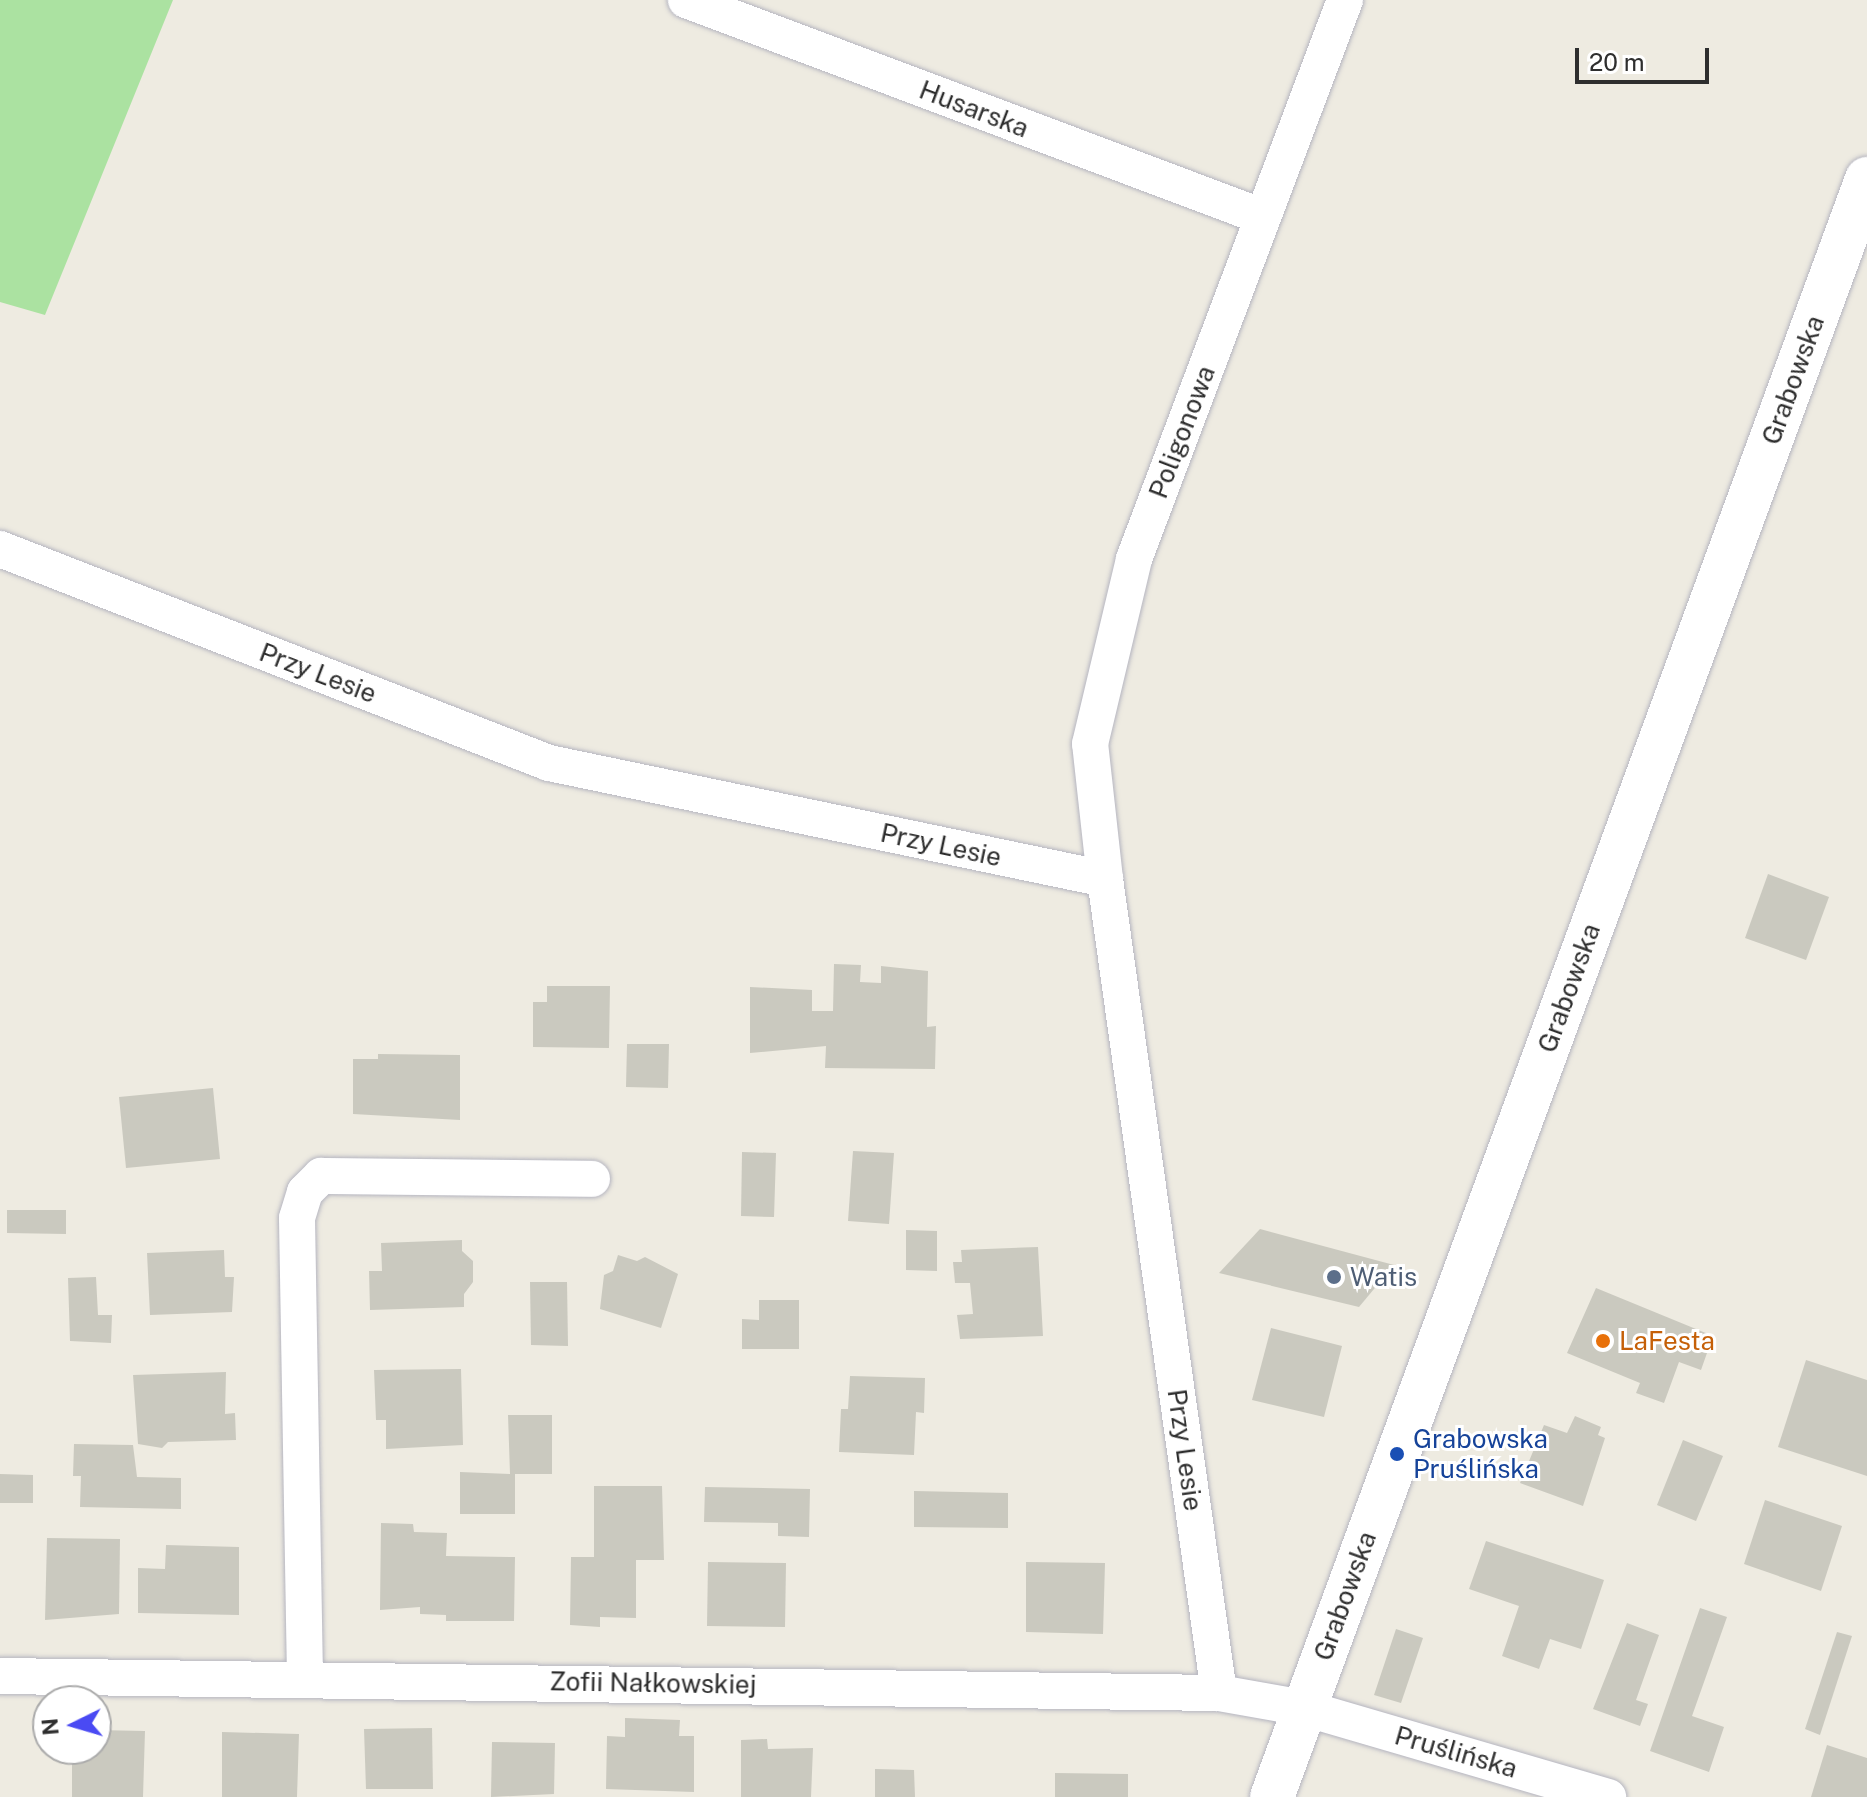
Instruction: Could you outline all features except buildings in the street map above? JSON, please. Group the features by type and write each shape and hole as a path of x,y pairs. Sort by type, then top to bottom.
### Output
{"street":[{"name":"Husarska","path":"686,0 1263,217"},
{"name":"Poligonowa","path":"1105,879 1090,744 1130,574 1345,0"},
{"name":"Grabowska","path":"1272,1797 1867,179"},
{"name":"Przy Lesie","path":"0,549 549,763 1105,879 1219,1693"},
{"path":"305,1677 297,1218 305,1192 321,1176 592,1179"},
{"name":"Zofii Nałkowskiej","path":"0,1676 305,1677 1219,1693 1304,1708"},
{"name":"Pruślińska","path":"1304,1708 1512,1783 1608,1797"}],"green space":[{"path":"0,0 173,0 45,315 0,302"}],"place":[{"name":"Watis","path":"1334,1277"},
{"name":"LaFesta","path":"1603,1341"},
{"name":"Grabowska Pruślińska","path":"1397,1454"}]}
